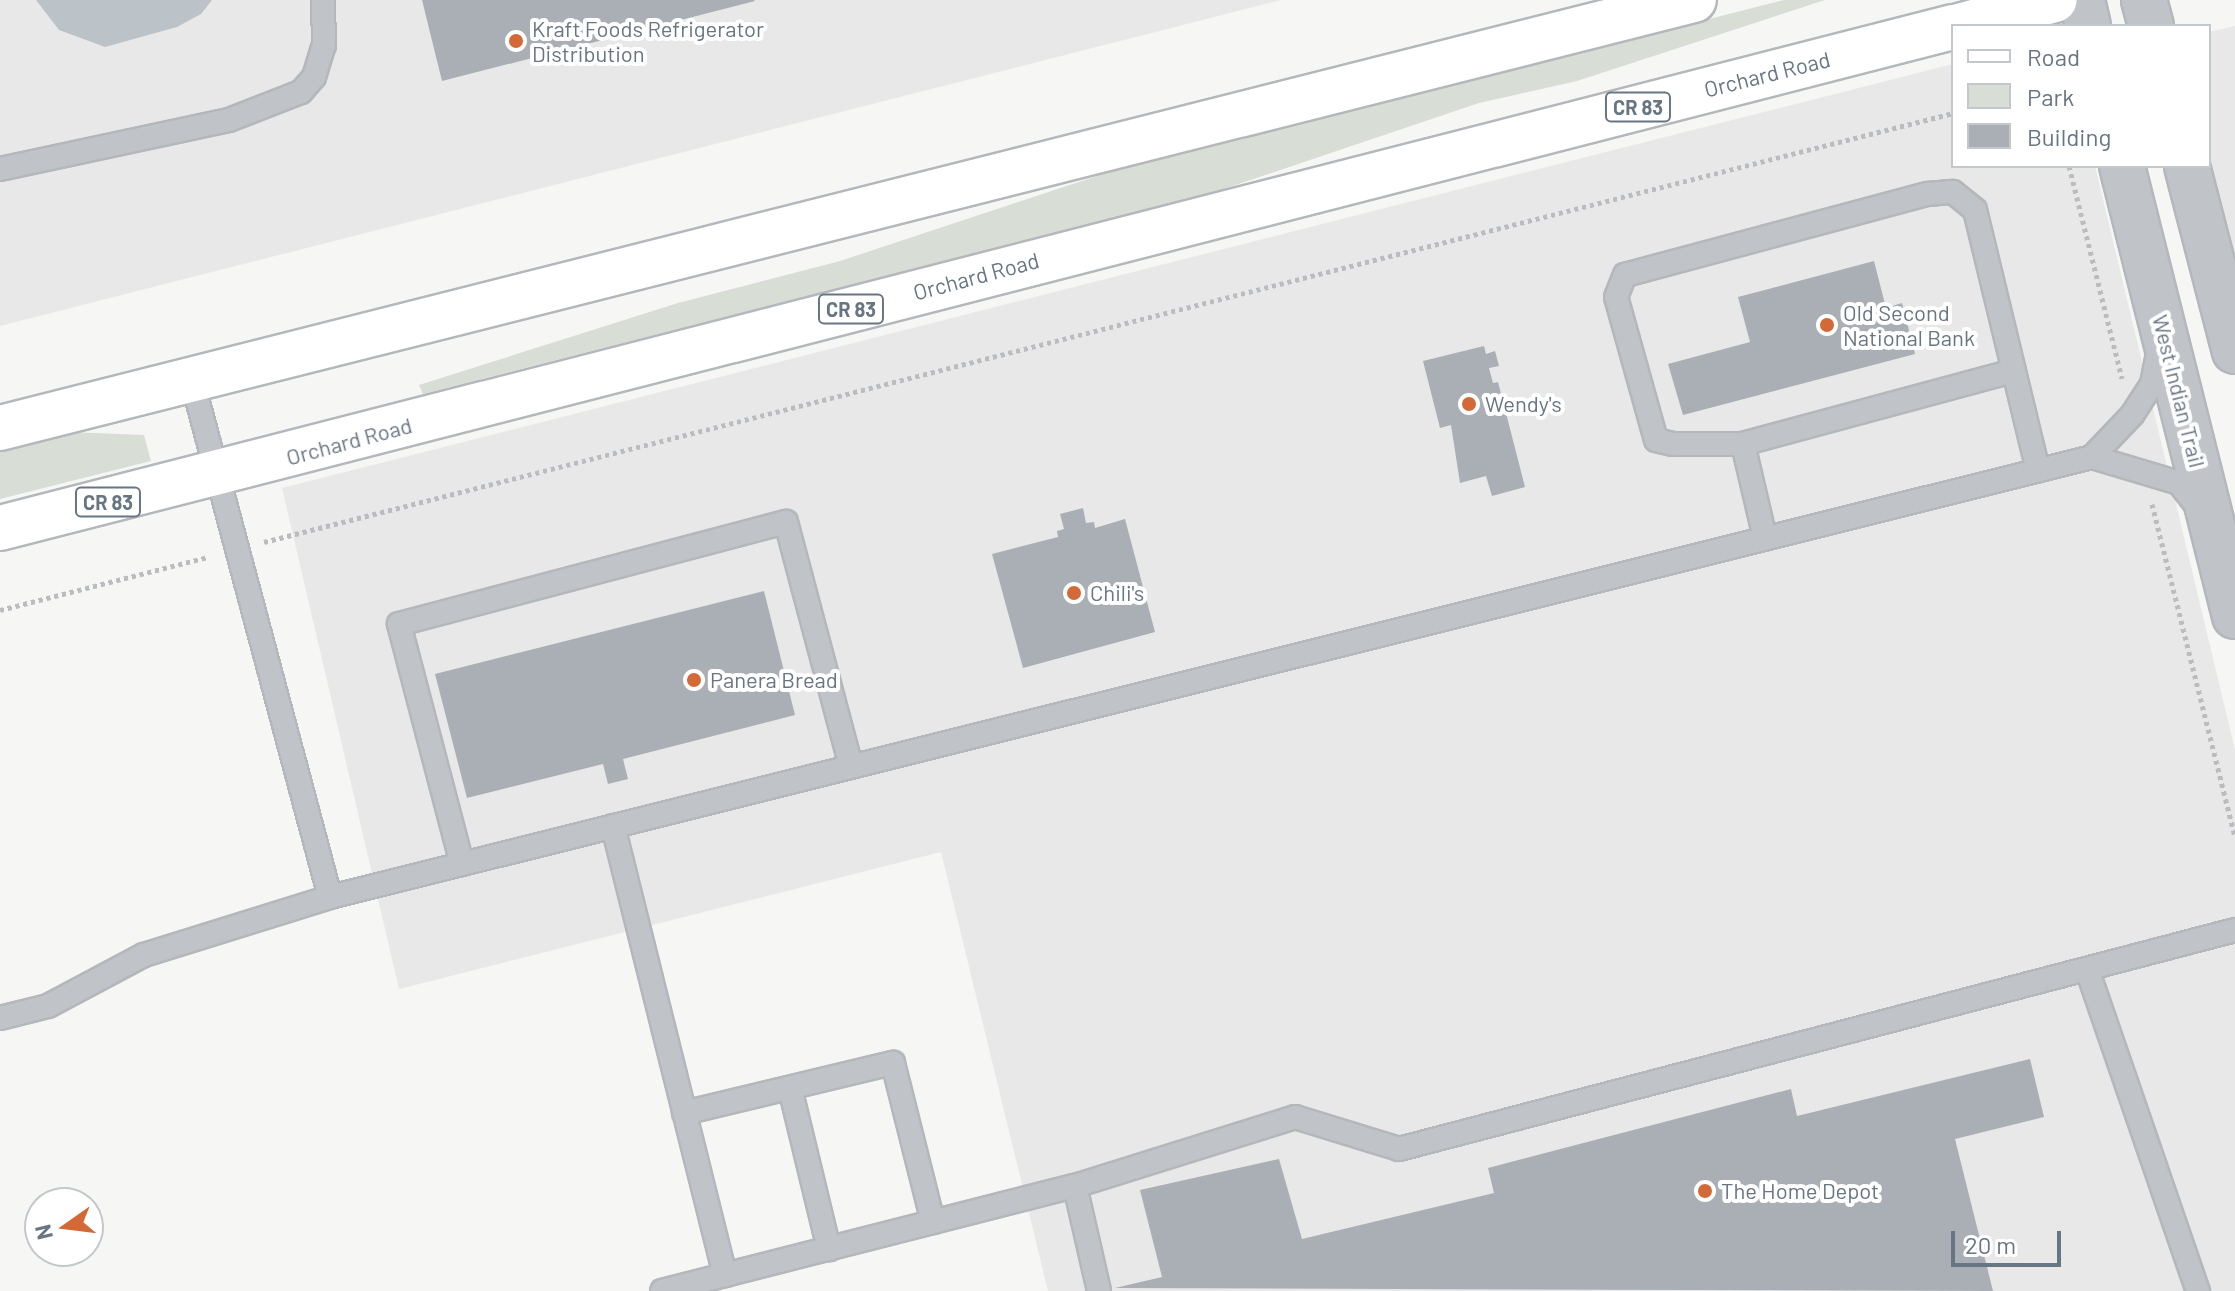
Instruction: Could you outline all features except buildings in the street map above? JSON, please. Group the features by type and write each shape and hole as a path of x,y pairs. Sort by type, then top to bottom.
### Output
{"main road":[{"path":"0,428 1694,0"},
{"name":"Orchard Road","path":"1967,24 2055,0"},
{"name":"Orchard Road","path":"0,528 216,476 1151,230 1951,28"}],"street":[{"path":"2082,0 2088,24"},
{"path":"2144,0 2150,24"},
{"name":"West Indian Trail","path":"2122,168 2235,616"},
{"path":"2188,168 2235,351"}],"lane":[{"path":"0,169 229,120 301,92 314,77 324,45 323,0"},
{"path":"2013,371 1743,444 1656,440 1616,297 1625,275 1928,194 1953,192 1975,210 2038,470"},
{"path":"2092,457 2132,415 2152,384 2162,327"},
{"path":"192,380 330,897"},
{"path":"1743,444 1765,538"},
{"path":"0,1018 48,1006 144,955 330,897 2092,457 2179,483 2213,525"},
{"path":"462,864 399,624 786,522 851,767"},
{"path":"613,826 725,1275"},
{"path":"662,1291 1075,1186 1295,1117 1399,1149 2235,930"},
{"path":"2087,969 2198,1291"},
{"path":"684,1113 893,1063 933,1222"},
{"path":"790,1088 829,1249"},
{"path":"1075,1186 1099,1291"}],"path":[{"path":"299,533 1951,114"},
{"path":"0,610 183,563"}],"shaded area":[{"path":"0,0 1281,0 0,326"},
{"path":"36,0 212,0 201,14 177,27 105,47 59,30"},
{"path":"2235,26 2235,271 2210,168 2211,32"},
{"path":"1951,65 1951,168 2095,168 2235,750 2235,1291 1048,1291 941,852 399,989 282,488"}],"green space":[{"path":"1784,0 1825,0 1577,81 1479,103 1212,193 423,394 419,385 678,303 840,261 1115,170"},
{"path":"69,432 144,435 151,461 0,499 0,450"}],"place":[{"name":"Kraft Foods Refrigerator Distribution","path":"516,41"},
{"name":"Old Second National Bank","path":"1827,325"},
{"name":"Wendy's","path":"1469,404"},
{"name":"Chili's","path":"1074,593"},
{"name":"Panera Bread","path":"694,680"},
{"name":"The Home Depot","path":"1705,1191"}]}
